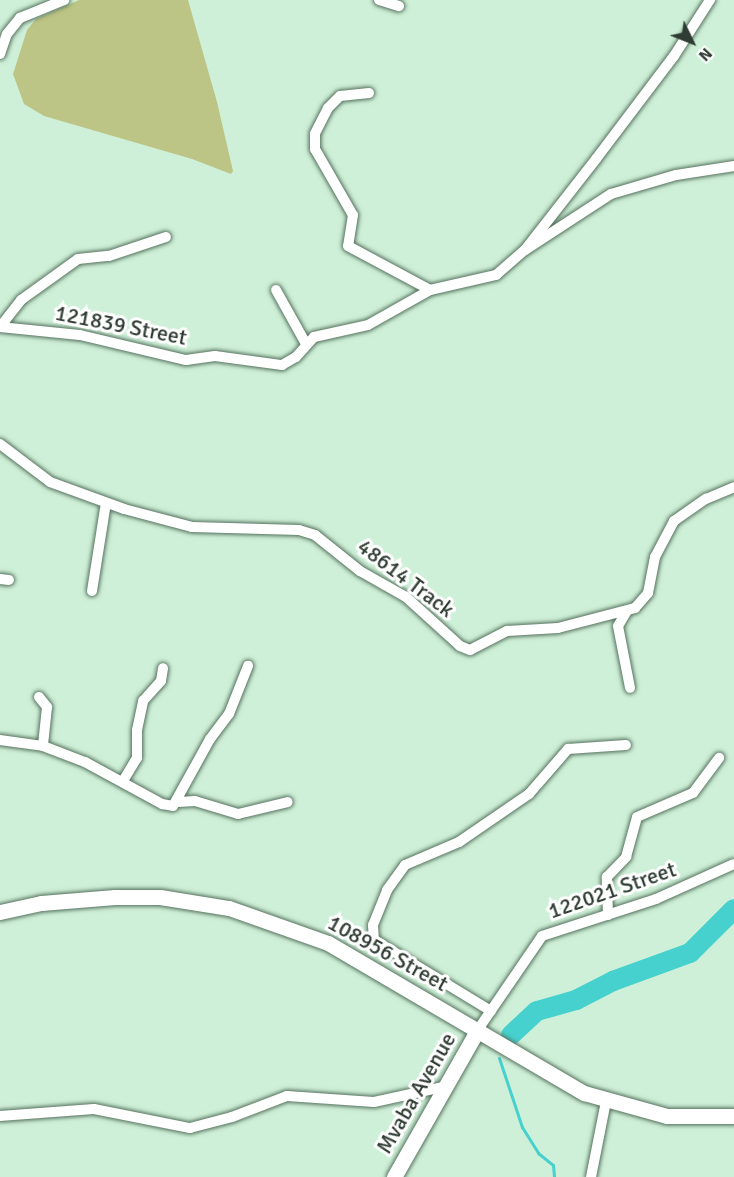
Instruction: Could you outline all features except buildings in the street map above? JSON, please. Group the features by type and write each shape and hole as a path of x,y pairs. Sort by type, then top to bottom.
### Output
{"street":[{"path":"0,54 7,34 20,18 64,0"},
{"path":"379,0 399,6"},
{"path":"525,250 674,56 710,0"},
{"path":"369,93 340,96 328,108 315,134 315,150 354,215 348,246 429,290"},
{"path":"525,250 611,194 676,175 734,166"},
{"path":"0,327 21,300 78,259 109,256 166,237"},
{"name":"121839 Street","path":"0,327 80,334 186,360 215,356 282,365 292,361 306,344 321,334 368,325 429,290 496,275 525,250"},
{"path":"276,290 306,344"},
{"name":"48614 Track","path":"0,444 50,482 106,503 192,526 308,532 331,544 360,571 406,597 460,646 470,650 513,629 558,628 627,611 640,604 648,592 655,557 674,521 706,499 734,488"},
{"path":"92,591 106,503"},
{"path":"627,611 618,626 630,688"},
{"path":"178,802 210,739 230,714 248,666"},
{"path":"123,781 137,758 137,730 143,702 162,681 163,668"},
{"path":"39,697 47,707 43,746"},
{"path":"0,740 43,746 123,781 162,804 195,801 238,814 288,802"},
{"path":"491,1011 374,940 373,925 387,890 405,865 459,842 529,794 568,750 626,745"},
{"path":"608,915 608,877 626,857 637,818 693,793 719,758"},
{"name":"122021 Street","path":"477,1031 542,936 656,899 734,864"},
{"name":"108956 Street","path":"0,912 41,903 115,897 160,897 229,908 328,942 561,1081 606,1101 667,1116 734,1116"},
{"name":"Mvaba Avenue","path":"394,1177 443,1087 477,1031"},
{"path":"0,1116 94,1108 190,1128 232,1117 287,1096 374,1102 443,1087"},
{"path":"591,1177 606,1101"}],"green space":[{"path":"79,0 188,0 217,102 233,171 231,174 192,159 44,116 24,104 13,74 27,30 36,19"}],"waterway":[{"path":"511,1035 537,1011 576,1000 613,981 690,953 734,909"},
{"path":"499,1058 522,1127 538,1153 553,1165 554,1177"}]}
